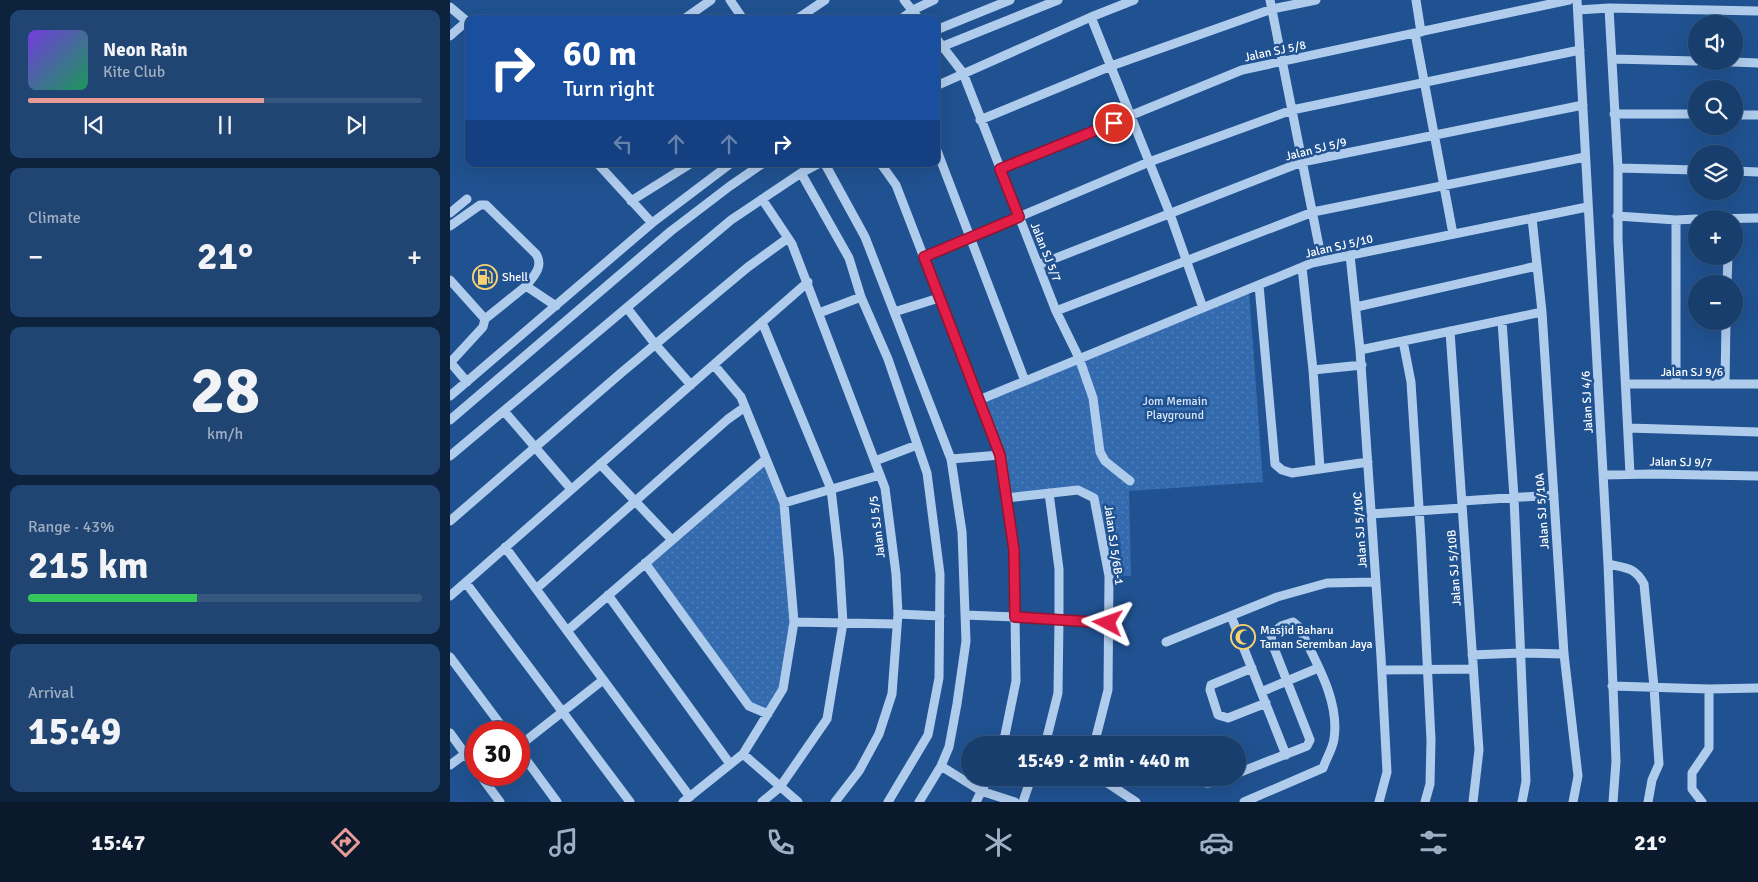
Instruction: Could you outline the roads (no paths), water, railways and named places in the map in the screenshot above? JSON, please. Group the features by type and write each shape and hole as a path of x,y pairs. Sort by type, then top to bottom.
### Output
{"street":[{"path":"688,15 698,3 711,0"},
{"path":"730,0 740,15"},
{"path":"803,15 825,0"},
{"path":"904,0 916,15"},
{"path":"906,15 912,10 934,0"},
{"path":"940,28 1010,0"},
{"path":"940,47 1058,0"},
{"path":"940,84 1091,17 1134,0"},
{"path":"980,120 1110,66 1271,5 1316,0"},
{"path":"1416,0 1418,32 1425,82 1454,234"},
{"name":"Jalan SJ 5/8","path":"1000,169 1242,70 1569,0"},
{"path":"1271,5 1322,261"},
{"path":"1578,5 1609,8 1758,11"},
{"name":"Jalan SJ 4/6","path":"1578,5 1608,564 1616,761 1613,802"},
{"path":"450,7 465,20"},
{"path":"1609,8 1618,168 1617,216 1627,384 1630,474"},
{"path":"1091,17 1170,214 1203,308"},
{"path":"450,36 465,24"},
{"name":"Jalan SJ 5/7","path":"940,47 963,73 1056,311 1079,358 1093,398 1100,452 1105,461 1130,481"},
{"path":"924,257 1149,162 1292,110 1580,50"},
{"path":"1612,59 1688,61"},
{"path":"1743,62 1758,63"},
{"name":"Jalan SJ 5/9","path":"1038,265 1302,162 1582,105"},
{"path":"1614,114 1688,114"},
{"path":"1743,115 1758,115"},
{"path":"1056,311 1313,212 1585,157"},
{"path":"940,159 1025,381"},
{"path":"601,167 652,223"},
{"path":"632,201 683,167"},
{"path":"450,396 652,223 726,167"},
{"path":"450,420 671,231 758,167"},
{"path":"450,456 731,220 801,172 812,167"},
{"path":"827,167 865,237 951,459 962,532 966,641 955,713 949,747 941,766 919,802"},
{"path":"883,167 896,185 1000,455 1014,550 1016,681 1005,736"},
{"path":"1618,168 1688,170"},
{"path":"1743,171 1758,172"},
{"path":"801,172 849,258 861,297 888,358 927,473 940,574 939,678 928,736 888,802"},
{"path":"450,213 467,199"},
{"name":"Jalan SJ 5/5","path":"762,199 788,238 808,282 876,461 885,488 896,574 898,614 892,694 879,734 859,771 835,802"},
{"path":"450,226 480,205 486,205 539,258 540,265 526,286 485,319 483,327 450,363 468,382"},
{"name":"Jalan SJ 5/10","path":"979,400 1302,267 1350,255 1588,207"},
{"path":"1617,216 1688,219"},
{"name":"Jalan SJ 5/10A","path":"1532,218 1542,312 1564,654 1578,776 1573,802"},
{"path":"1743,218 1758,218"},
{"path":"1676,220 1676,384"},
{"path":"450,521 655,344 748,267 788,238"},
{"name":"Jalan SJ 5/10C","path":"1350,255 1362,366 1382,670 1386,772 1379,802"},
{"path":"1356,306 1537,266"},
{"path":"1302,267 1313,370 1320,468"},
{"path":"450,280 485,319"},
{"path":"450,596 808,282"},
{"path":"1259,285 1275,464 1282,470 1292,474 1320,468 1368,462"},
{"path":"526,286 556,306"},
{"path":"819,313 861,297"},
{"path":"894,312 939,298"},
{"path":"627,308 691,385"},
{"path":"1360,350 1542,312"},
{"path":"1502,320 1514,497 1526,781 1522,802"},
{"path":"762,322 831,489 839,558 842,622 827,719 780,787 762,802"},
{"path":"1725,384 1726,330"},
{"name":"Jalan SJ 5/10B","path":"1450,331 1479,750 1473,802"},
{"path":"1403,341 1411,382 1431,740 1430,784 1425,802"},
{"path":"505,547 603,680 686,799 743,754 783,689 794,622 784,503 741,397 714,365"},
{"path":"1313,370 1362,366"},
{"name":"Jalan SJ 9/6","path":"1627,384 1758,384"},
{"path":"536,589 728,419 745,407"},
{"path":"504,410 571,489"},
{"path":"1628,428 1758,432"},
{"path":"876,461 917,445"},
{"path":"951,459 1000,455"},
{"path":"567,630 766,459"},
{"path":"600,464 672,540"},
{"path":"784,503 880,475"},
{"name":"Jalan SJ 9/7","path":"1603,475 1758,476"},
{"name":"Jalan SJ 5/6B-1","path":"1006,498 1078,490 1094,498 1109,576 1108,690 1096,736"},
{"path":"1047,736 1058,693 1060,620 1059,569 1048,493"},
{"path":"1371,514 1419,511 1514,497 1554,495"},
{"path":"646,563 749,706 768,714"},
{"path":"1608,564 1630,569 1638,574 1644,584 1659,764 1652,780 1648,802"},
{"path":"1166,642 1276,597 1327,583 1376,582"},
{"path":"466,583 630,802"},
{"path":"608,595 730,764"},
{"path":"898,614 940,616"},
{"path":"965,615 1108,623"},
{"path":"1231,616 1286,754"},
{"path":"794,622 896,624"},
{"path":"1244,802 1323,768 1334,740 1334,711 1318,668 1299,627 1293,622 1281,626 1271,635 1272,643 1310,740 1306,746 1246,770"},
{"path":"1472,655 1564,654"},
{"path":"450,657 498,721"},
{"path":"1252,668 1212,685 1210,690 1218,715 1228,718 1266,703"},
{"path":"1261,692 1318,668"},
{"path":"1382,670 1473,669"},
{"path":"530,739 603,680"},
{"path":"1612,686 1709,689 1758,688"},
{"path":"1702,802 1692,789 1692,773 1708,748 1709,689"},
{"path":"450,733 465,754 450,765"},
{"path":"743,754 798,802"},
{"path":"530,764 557,802"},
{"path":"941,766 981,791 1015,802"},
{"path":"488,786 500,802"},
{"path":"976,802 984,786"},
{"path":"1023,802 1028,786"},
{"path":"1112,786 1136,802"}],"place":[{"name":"Shell","path":"485,277"},
{"name":"Masjid Baharu Taman Seremban Jaya","path":"1243,637"}],"park label":[{"name":"Jom Memain Playground","path":"1175,408"}]}
